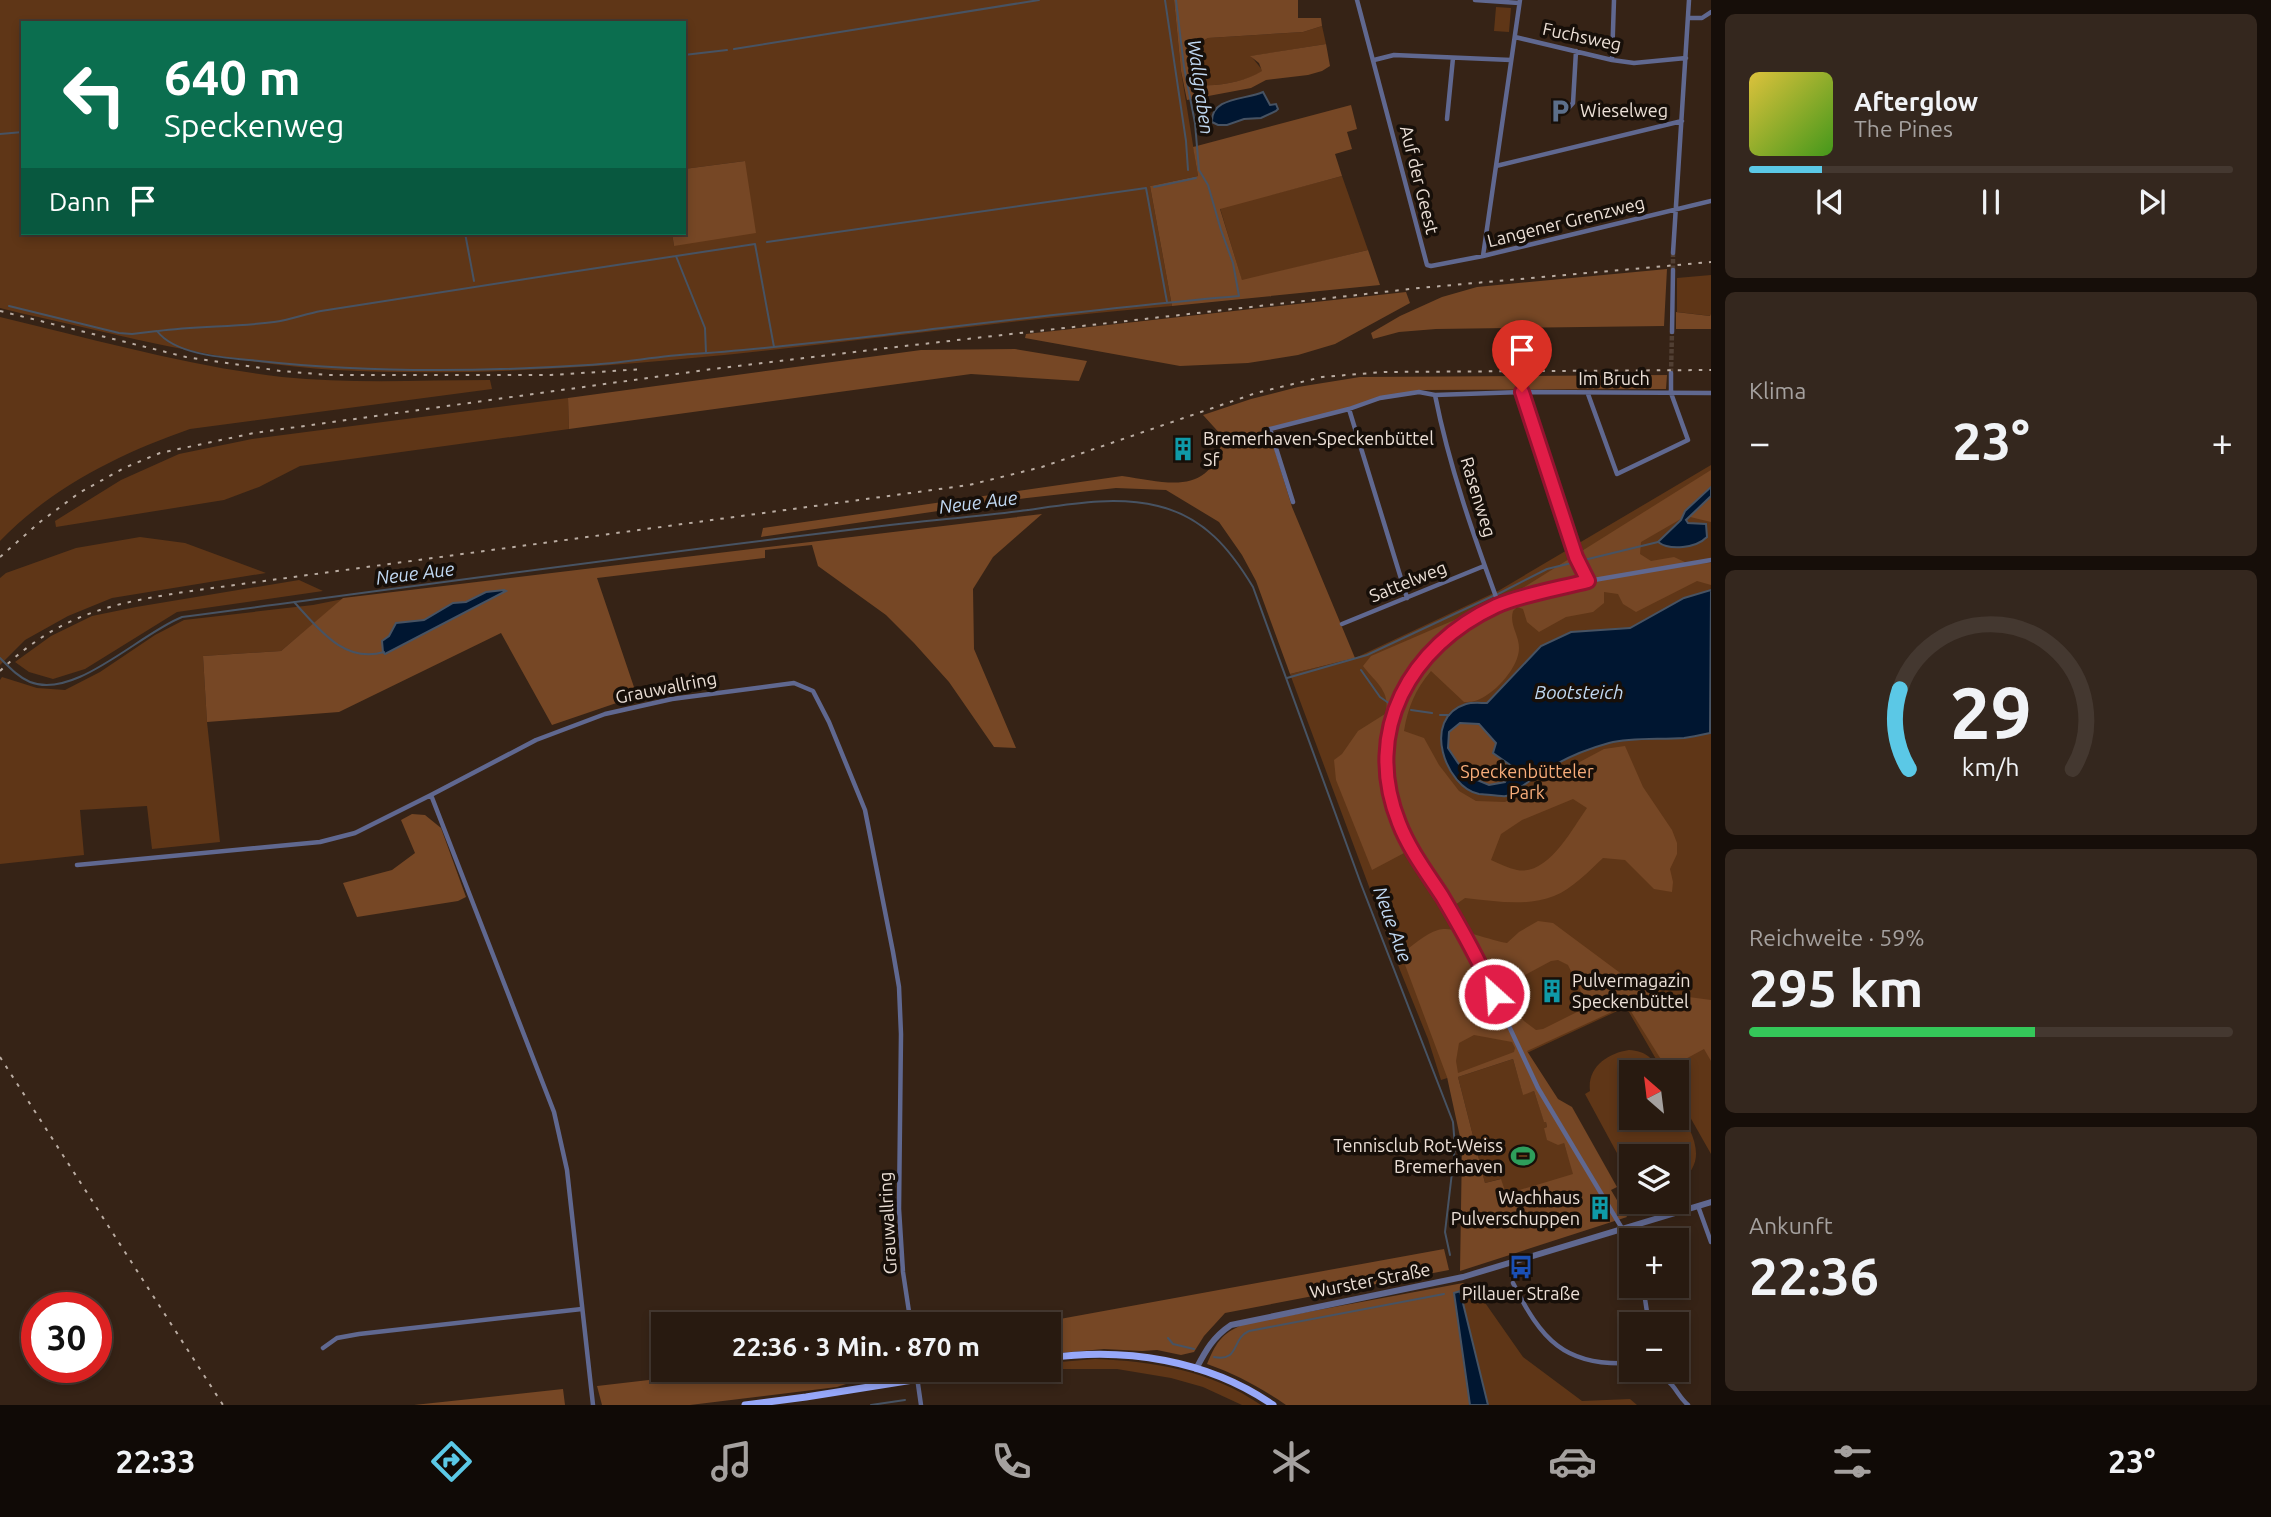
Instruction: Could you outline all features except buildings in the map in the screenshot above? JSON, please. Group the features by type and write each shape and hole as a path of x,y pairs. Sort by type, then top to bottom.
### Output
{"main road":[{"path":"1061,1357 1107,1354 1162,1360 1247,1388 1273,1405"},
{"path":"745,1405 903,1382"}],"street":[{"name":"Auf der Geest","path":"1357,0 1427,265"},
{"path":"1475,0 1520,1 1483,256"},
{"path":"1612,60 1614,0"},
{"path":"1673,253 1689,0"},
{"path":"1688,18 1702,18 1711,12"},
{"name":"Fuchsweg","path":"1514,37 1634,63 1686,58"},
{"path":"1565,112 1573,103 1576,51"},
{"path":"1374,60 1394,55 1511,60"},
{"path":"1447,119 1453,58"},
{"path":"1496,166 1682,121"},
{"name":"Langener Grenzweg","path":"1427,265 1483,256 1711,201"},
{"path":"1672,332 1673,270"},
{"path":"1588,394 1618,474 1688,440 1671,393 1671,373"},
{"name":"Im Bruch","path":"1293,502 1270,429 1349,409 1380,398 1419,392 1436,395 1522,392 1711,393"},
{"path":"1522,392 1576,557 1588,581"},
{"name":"Rasenweg","path":"1436,395 1441,423 1484,566 1499,605"},
{"path":"1349,409 1407,598"},
{"path":"1622,1228 1538,1088 1485,975 1399,825 1389,790 1386,756 1389,726 1418,669 1432,650 1452,631 1499,605 1588,581 1711,560"},
{"name":"Sattelweg","path":"1342,624 1484,566"},
{"name":"Grauwallring","path":"431,795 536,740 605,714 672,699 783,683 794,683 813,691 829,722 864,810 899,987 901,1083 898,1209 909,1312"},
{"path":"77,865 320,842 355,833 431,795 553,1107 567,1170 593,1405"},
{"name":"Wurster Straße","path":"1629,1228 1711,1202"},
{"path":"1698,1206 1711,1242"},
{"name":"Wurster Straße","path":"1196,1369 1218,1333 1243,1321 1438,1284 1619,1231"},
{"path":"1513,1283 1534,1319 1561,1349 1585,1361 1619,1363"},
{"path":"323,1348 337,1338 359,1334 582,1309"},
{"path":"917,1382 920,1405"},
{"path":"1666,1382 1688,1405"}],"green space":[{"path":"0,0 1174,0 1181,71 1198,176 1150,186 1172,306 650,362 440,372 295,367 176,348 0,308"},
{"path":"1496,7 1511,8 1509,32 1494,31"},
{"path":"1322,26 1326,44 1251,56 1263,71 1234,82 1203,85 1198,49 1199,43 1208,38 1303,32"},
{"path":"1342,176 1368,250 1242,281 1220,208"},
{"path":"1711,275 1711,316 1677,312 1677,278"},
{"path":"0,317 140,351 246,372 334,380 490,380 492,389 190,429 113,461 65,488 42,504 0,541"},
{"path":"568,398 569,429 300,466 259,487 224,500 56,527 55,521 121,480 179,454 252,439"},
{"name":"Speckenbütteler Park","path":"1711,465 1711,1154 1689,1115 1689,1060 1657,1060 1626,1007 1529,1052 1441,1080 1428,1039 1290,674 1355,658 1498,591"},
{"path":"140,537 185,543 266,573 112,598 68,616 25,640 0,665 0,578 6,573 76,548"},
{"path":"299,580 323,591 177,612 85,669 53,679 29,672 15,662 51,636 92,616"},
{"path":"343,599 281,651 203,656 220,842 152,849 147,806 80,810 84,855 0,864 2,677 37,688 65,690 100,672 155,635 184,620"},
{"path":"1621,1052 1640,1052 1652,1060 1619,1060 1619,1130 1689,1128 1696,1156 1689,1172 1689,1144 1619,1144 1619,1157 1585,1094 1590,1091 1595,1068 1607,1058"},
{"name":"Tennisclub Rot-Weiss Bremerhaven","path":"1513,1059 1523,1094 1534,1091 1546,1121 1547,1127 1544,1128 1564,1143 1574,1174 1514,1237 1500,1179 1485,1183 1458,1077"},
{"path":"1474,1287 1523,1357 1582,1401 1630,1399 1637,1405 1488,1405 1460,1291"},
{"path":"1095,1359 1160,1365 1223,1384 1261,1405 1242,1405 1203,1387 1171,1378 1117,1369 1061,1369 1061,1362"}],"shaded area":[{"path":"1174,0 1298,0 1298,18 1321,18 1322,26 1303,32 1208,38 1199,43 1198,73 1203,85 1234,82 1262,71 1259,63 1250,56 1326,44 1330,66 1308,75 1266,80 1251,88 1187,100 1181,71"},
{"path":"1351,105 1357,129 1347,132 1352,149 1335,154 1342,176 1220,209 1242,280 1368,250 1380,285 1172,306 1150,186 1198,176 1193,147"},
{"path":"745,161 756,233 674,246 672,235 686,235 686,169"},
{"path":"1667,269 1664,326 1436,329 1399,332 1373,339 1371,333 1442,297 1477,287"},
{"path":"1406,292 1410,303 1335,344 1298,355 1248,363 1180,366 1025,338 1026,334"},
{"path":"1676,312 1711,314 1711,329 1676,329"},
{"path":"1015,349 1087,361 1079,381 971,374 569,429 568,398 921,350"},
{"path":"1667,375 1666,389 1420,390 1268,428 1292,507 1355,658 1290,674 1256,581 1242,555 1219,522 1166,490 1116,488 1027,498 761,537 763,528 1122,476 1172,483 1186,482 1198,478 1209,469 1217,456 1223,437 1203,415 1298,387 1360,377"},
{"path":"1711,470 1711,522 1686,516 1641,542 1640,554 1651,561 1674,557 1689,564 1711,563 1711,585 1697,581 1636,612 1623,604 1618,594 1604,592 1604,603 1593,612 1566,617 1539,632 1527,622 1523,609 1517,607 1512,616 1519,643 1518,655 1511,671 1499,685 1480,699 1464,702 1431,671 1413,699 1404,731 1424,738 1439,765 1459,791 1476,801 1505,802 1604,749 1625,746 1643,787 1672,830 1677,843 1677,854 1670,869 1672,892 1654,889 1625,860 1603,858 1561,893 1521,902 1465,898 1455,905 1434,900 1406,852 1372,870 1336,780 1334,760 1342,754 1358,731 1385,714 1387,706 1384,693 1363,666 1371,656 1510,596","holes":["1573,799 1587,808 1558,849 1539,866 1517,870 1491,860 1501,834 1522,820"]},
{"path":"1042,514 993,557 973,589 974,649 1016,748 994,747 949,682 914,643 886,615 818,566 812,545 765,550 765,558 597,578 637,696 552,725 501,633 339,712 207,722 203,656 281,651 343,598"},
{"path":"1460,723 1479,724 1497,743 1494,753 1513,767 1505,783 1489,785 1472,778 1458,763 1448,748 1449,732"},
{"path":"412,814 425,815 441,828 466,897 458,901 357,917 343,883 392,870 415,853 401,820"},
{"path":"1538,921 1553,923 1631,981 1659,993 1711,1000 1711,1061 1704,1049 1684,1060 1661,1060 1627,1005 1527,1051 1558,1099 1572,1107 1617,1187 1611,1190 1619,1204 1619,1214 1625,1214 1627,1217 1460,1271 1462,1146 1447,1077 1401,954 1423,937 1444,929 1507,943","holes":["1558,960 1568,965 1582,994 1583,1002 1579,1011 1536,1030 1515,1010 1508,1013 1506,1009 1514,1005 1514,996 1522,988 1525,975 1551,961","1474,1035 1512,1042 1514,1052 1458,1073 1456,1061 1459,1043","1513,1059 1523,1095 1534,1091 1546,1122 1547,1127 1544,1128 1547,1140 1558,1145 1564,1143 1573,1174 1506,1194 1501,1179 1485,1183 1458,1077"]},
{"path":"1444,1249 1449,1270 1225,1313 1204,1336 1194,1352 1181,1355 1157,1350 1104,1349 1061,1353 1061,1319"},
{"path":"1463,1283 1474,1287 1454,1293 1470,1405 1286,1405 1248,1382 1207,1364 1222,1338 1233,1329 1248,1323"},
{"path":"651,1380 651,1382 852,1382 837,1387 690,1405 602,1405 597,1386"},
{"path":"563,1389 565,1405 414,1405"}],"water":[{"path":"1263,92 1270,105 1276,104 1276,111 1261,118 1244,119 1227,125 1212,122 1213,114 1223,104"},
{"path":"1711,487 1711,496 1686,520 1688,523 1706,524 1707,537 1696,544 1683,547 1669,547 1658,542 1681,520 1685,511"},
{"name":"Bootsteich","path":"1711,590 1710,733 1684,738 1627,740 1601,745 1557,764 1506,796 1479,794 1467,789 1457,779 1448,767 1441,737 1444,723 1452,712 1468,703 1487,703 1541,646 1571,632 1630,628 1684,598","holes":["1460,723 1479,724 1496,743 1493,753 1513,767 1505,782 1489,785 1472,778 1448,748 1449,732"]},
{"path":"506,591 385,654 383,652 382,641 389,636 396,623 424,620 453,603 466,602 486,592"},
{"path":"1460,1291 1488,1405 1470,1405 1454,1293"}],"waterway":[{"path":"734,49 1039,0"},
{"path":"1165,0 1188,170"},
{"name":"Wallgraben","path":"9,306 119,333 157,331 177,346 219,357 341,368 465,370 601,364 1239,296 1233,263 1208,185 1199,170 1195,123 1184,67 1176,0"},
{"path":"686,55 727,50"},
{"path":"0,134 21,132"},
{"path":"1154,187 1196,178"},
{"path":"767,242 1146,188 1167,302"},
{"path":"465,235 474,281"},
{"path":"158,331 274,322 321,311 755,244 774,347"},
{"path":"676,256 705,328 706,353"},
{"name":"Neue Aue","path":"0,658 26,680 48,685 67,682 87,674 182,617 726,545 1072,504 1124,501 1174,511 1202,526 1214,536 1235,560 1253,587 1361,884 1453,1122 1455,1147 1445,1232 1450,1255"},
{"path":"1498,594 1547,569 1658,542"},
{"path":"1287,678 1367,655 1493,596"},
{"path":"294,602 322,632 344,648 356,653 384,652"},
{"path":"1361,670 1380,697 1393,706"},
{"path":"1411,710 1432,713"},
{"path":"1440,715 1449,715"},
{"path":"1214,1357 1228,1356 1249,1331 1444,1294"},
{"path":"1168,1338 1173,1344 1194,1349"},
{"path":"871,1405 905,1400"}],"tunnel":[{"path":"1673,253 1673,270"},
{"path":"1671,373 1672,332"}],"railway":[{"path":"0,557 79,493 124,468 160,453 254,433 705,370 887,348 1419,288 1711,262"},
{"path":"0,311 186,357 281,371 328,375 551,375 644,369"},
{"path":"0,671 45,635 68,623 91,613 141,599 969,485 1042,467 1256,393 1322,377 1384,372 1711,370"},
{"path":"0,1057 223,1405"}],"place":[{"name":"Wieselweg","path":"1560,111"},
{"name":"Bremerhaven-Speckenbüttel Sf","path":"1183,449"},
{"name":"Pulvermagazin Speckenbüttel","path":"1552,991"},
{"name":"Tennisclub Rot-Weiss Bremerhaven","path":"1523,1156"},
{"name":"Wachhaus Pulverschuppen","path":"1600,1208"},
{"name":"Pillauer Straße","path":"1521,1267"}],"route":[{"path":"1494,994 1444,900 1399,825 1387,779 1386,756 1389,726 1394,712 1418,669 1443,638 1466,622 1499,605 1588,581 1576,557 1522,392"}]}
